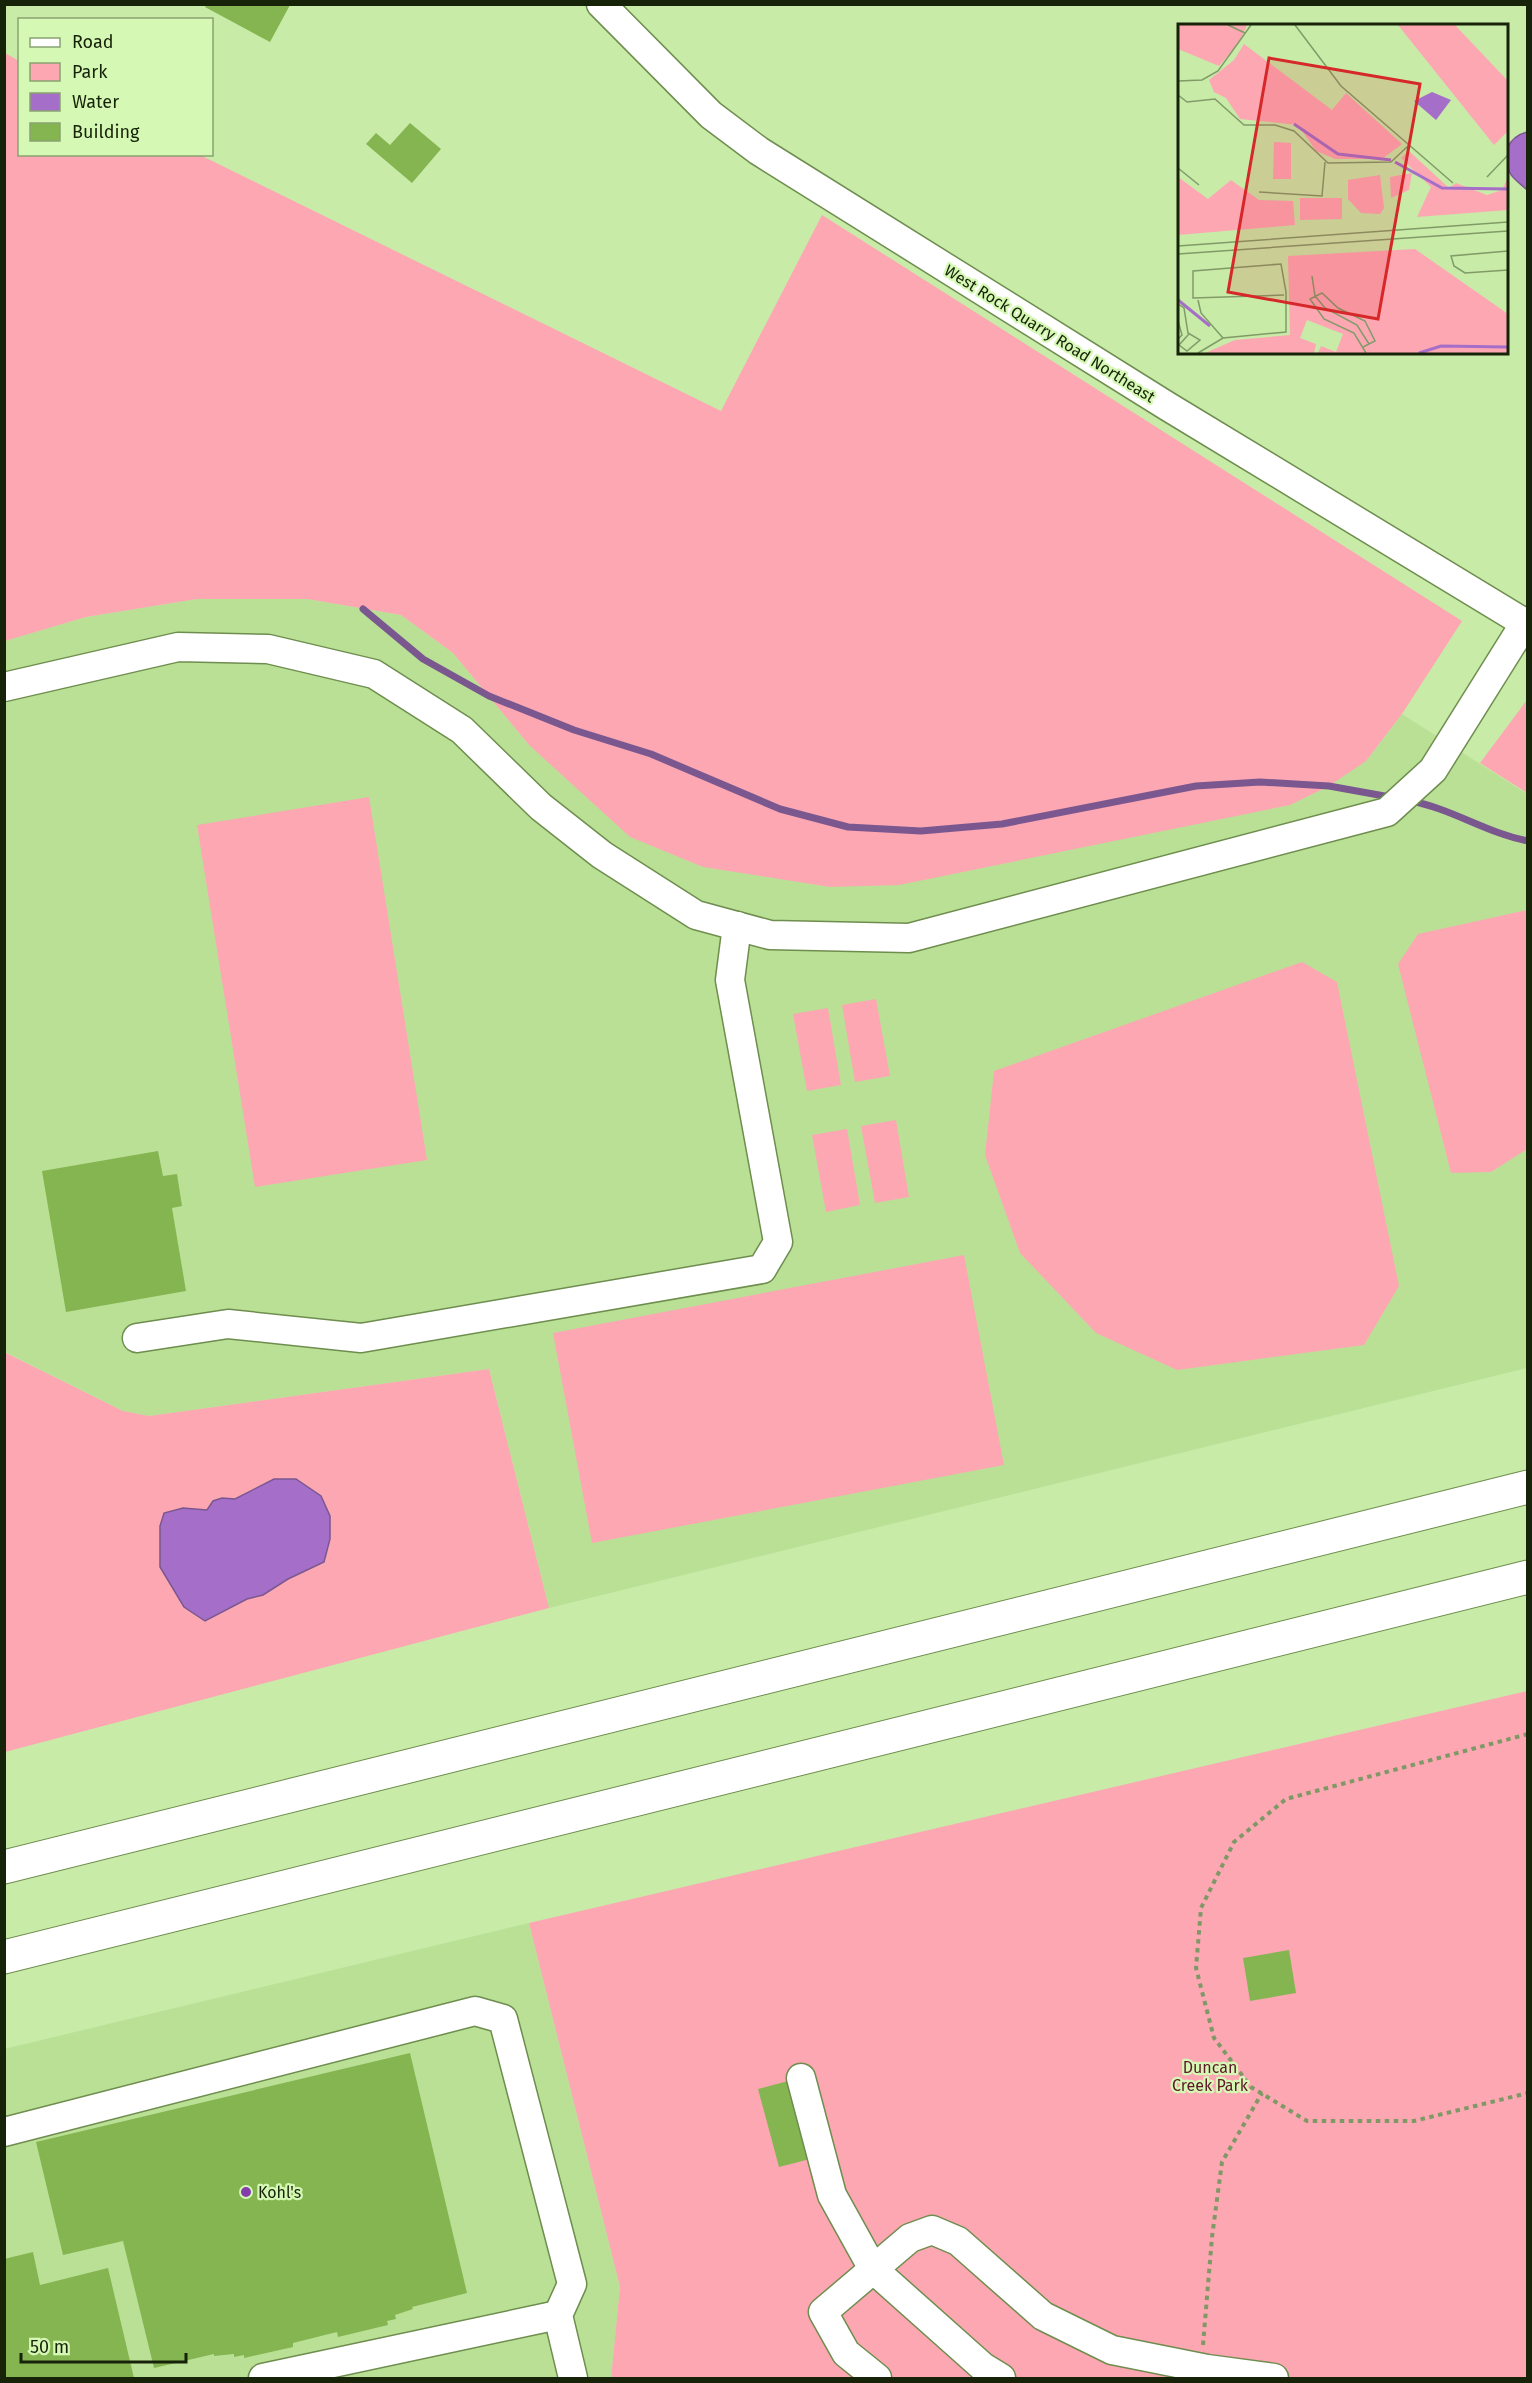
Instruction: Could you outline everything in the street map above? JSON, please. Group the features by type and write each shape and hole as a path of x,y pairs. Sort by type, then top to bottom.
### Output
{"highway":[{"path":"4,1867 1527,1487"},
{"path":"4,1957 1527,1577"}],"street":[{"name":"West Rock Quarry Road Northeast","path":"601,4 711,115 759,150 1167,406 1526,624"},
{"path":"4,687 178,647 268,649 374,674 462,730 541,807 602,855 696,915 770,935 909,938 1387,812 1433,770 1526,624"},
{"path":"137,1338 228,1324 361,1338 762,1269 778,1242 730,980 737,926"},
{"path":"4,2132 475,2011 503,2019 572,2284 558,2315 573,2379"},
{"path":"801,2078 832,2195 873,2269 983,2367 1001,2379"},
{"path":"877,2379 846,2353 823,2312 910,2238 932,2230 958,2241 1043,2316 1112,2350 1274,2379"},
{"path":"263,2379 558,2315"}],"path":[{"path":"1527,1734 1286,1799 1234,1842 1201,1908 1196,1968 1214,2038 1251,2087 1307,2121 1414,2121 1527,2093"},
{"path":"1200,2366 1212,2237 1222,2162 1262,2093"}],"shaded area":[{"path":"197,599 307,599 401,615 453,653 529,745 1366,761 1402,714 1527,794 1527,1368 549,1608 489,1369 149,1416 123,1411 5,1352 4,641 86,617"},
{"path":"529,1923 620,2287 611,2378 5,2378 4,2049"}],"green space":[{"path":"5,53 18,60 18,156 202,156 721,411 822,215 1462,621 1402,714 1366,761 1329,786 1290,805 899,885 830,887 703,867 630,837 529,745 453,653 401,615 307,599 197,599 86,617 5,641"},
{"path":"1527,700 1527,793 1480,763"},
{"path":"369,797 427,1160 255,1187 197,825"},
{"path":"1527,910 1527,1149 1491,1172 1451,1173 1398,964 1418,934"},
{"path":"1302,962 1337,982 1399,1286 1364,1345 1177,1370 1096,1333 1020,1253 985,1155 994,1071"},
{"path":"876,999 890,1076 855,1082 842,1005"},
{"path":"828,1008 841,1085 807,1091 793,1014"},
{"path":"896,1120 909,1197 875,1203 861,1126"},
{"path":"847,1129 860,1205 826,1212 812,1135"},
{"path":"964,1255 1004,1465 592,1543 553,1333"},
{"path":"4,1352 123,1411 149,1416 489,1369 549,1608 5,1752"},
{"name":"Duncan Creek Park","path":"1527,1691 1527,2378 611,2378 620,2287 529,1923"}],"water":[{"path":"1528,132 1527,190 1515,180 1508,168 1508,147 1520,134"},
{"path":"274,1479 296,1479 321,1496 330,1516 330,1539 324,1562 288,1579 263,1595 247,1599 205,1621 184,1607 160,1567 160,1526 164,1513 183,1508 207,1510 213,1501 222,1498 235,1499"}],"building":[{"path":"207,5 290,5 270,42 205,7"},
{"path":"410,123 441,149 412,183 366,144 376,133 390,145"},
{"path":"158,1151 163,1176 177,1174 182,1206 172,1208 186,1291 66,1312 42,1171"},
{"path":"1289,1950 1296,1993 1250,2001 1243,1958"},
{"name":"Kohl's","path":"410,2053 467,2293 412,2307 413,2309 395,2315 396,2319 387,2321 388,2325 338,2337 337,2332 293,2343 293,2347 244,2358 244,2355 234,2357 234,2354 214,2356 214,2354 154,2368 123,2241 63,2255 36,2142"},
{"path":"788,2081 810,2159 779,2167 758,2089"},
{"path":"33,2252 40,2285 108,2268 134,2378 4,2378 4,2259"}],"waterway":[{"path":"363,609 423,659 489,696 574,730 651,754 780,809 848,827 921,831 1002,824 1196,786 1260,782 1329,786 1390,797"},
{"path":"1410,801 1440,809 1528,841"}],"place":[{"name":"Kohl's","path":"246,2192"}]}
